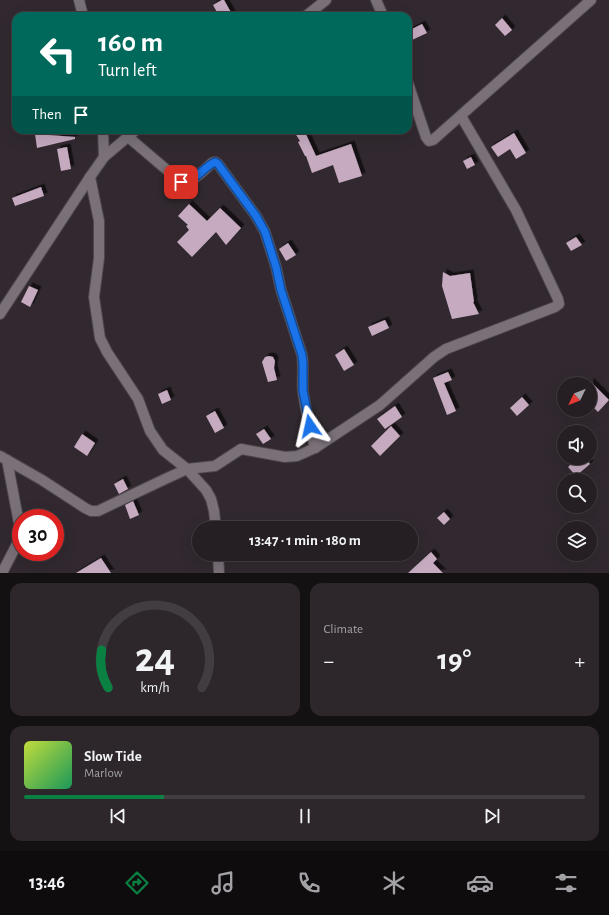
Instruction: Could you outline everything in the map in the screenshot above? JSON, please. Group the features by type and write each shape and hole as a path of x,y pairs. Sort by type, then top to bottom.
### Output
{"street":[{"path":"79,0 83,12"},
{"path":"311,12 326,0"},
{"path":"376,0 382,12"},
{"path":"412,95 426,137 429,140 434,140 591,0"},
{"path":"3,458 42,480 85,508 91,511 98,511 187,470 214,466 241,449 285,457 296,456 315,448 380,405 434,357 446,349 555,307 559,304 558,299 516,210 461,116"},
{"path":"103,134 104,157"},
{"path":"0,314 104,157 130,134"},
{"path":"127,136 181,182 185,183 190,181 215,162 256,216 265,232 276,267 281,290 302,355 303,391 307,416 315,448"},
{"path":"90,177 99,221 99,258 94,297 100,338 107,352 138,400 150,431 163,450 187,470 206,490 211,499 215,521"},
{"path":"2,573 20,540 21,534 3,458"},
{"path":"218,561 219,573"}],"building":[{"path":"224,0 231,12 217,12 213,5"},
{"path":"502,18 512,30 505,36 495,25"},
{"path":"422,24 427,33 412,40 412,29"},
{"path":"514,133 526,153 516,159 510,149 498,157 491,147"},
{"path":"35,134 75,137 75,139 37,148"},
{"path":"296,134 306,134 316,156 351,144 362,176 339,183 333,165 312,173 306,156 298,142 300,141"},
{"path":"67,147 71,169 61,171 57,149"},
{"path":"471,157 475,165 467,169 463,161"},
{"path":"41,187 44,196 15,206 12,198"},
{"path":"189,204 207,221 220,208 241,228 226,245 216,232 192,257 177,242 189,230 186,226 188,225 178,216"},
{"path":"576,237 582,245 571,251 566,243"},
{"path":"288,243 296,255 286,261 279,249"},
{"path":"443,272 450,276 470,273 473,302 479,314 452,319 442,286"},
{"path":"29,286 38,290 30,307 21,302"},
{"path":"385,320 389,328 372,336 368,327"},
{"path":"344,349 354,365 344,371 335,355"},
{"path":"265,357 273,357 275,361 274,368 277,380 268,382 262,362"},
{"path":"448,372 452,380 444,383 456,411 447,415 433,378"},
{"path":"597,388 609,400 598,412 597,411"},
{"path":"167,390 171,400 162,404 158,394"},
{"path":"522,397 529,405 517,416 510,408"},
{"path":"395,406 402,417 385,429 377,419"},
{"path":"215,411 224,428 215,433 206,416"},
{"path":"391,426 400,436 380,456 371,446"},
{"path":"264,429 271,439 263,444 256,434"},
{"path":"82,434 95,443 87,456 74,447"},
{"path":"570,465 589,465 580,473 573,473 568,467"},
{"path":"123,479 128,489 119,494 114,484"},
{"path":"133,501 139,515 130,519 125,505"},
{"path":"444,512 450,519 444,525 437,518"},
{"path":"431,552 437,559 433,563 443,573 408,573"},
{"path":"101,558 111,573 76,573"}],"route":[{"path":"181,182 185,183 190,181 215,162 256,216 265,232 276,267 281,290 302,355 303,391 310,426"}]}
